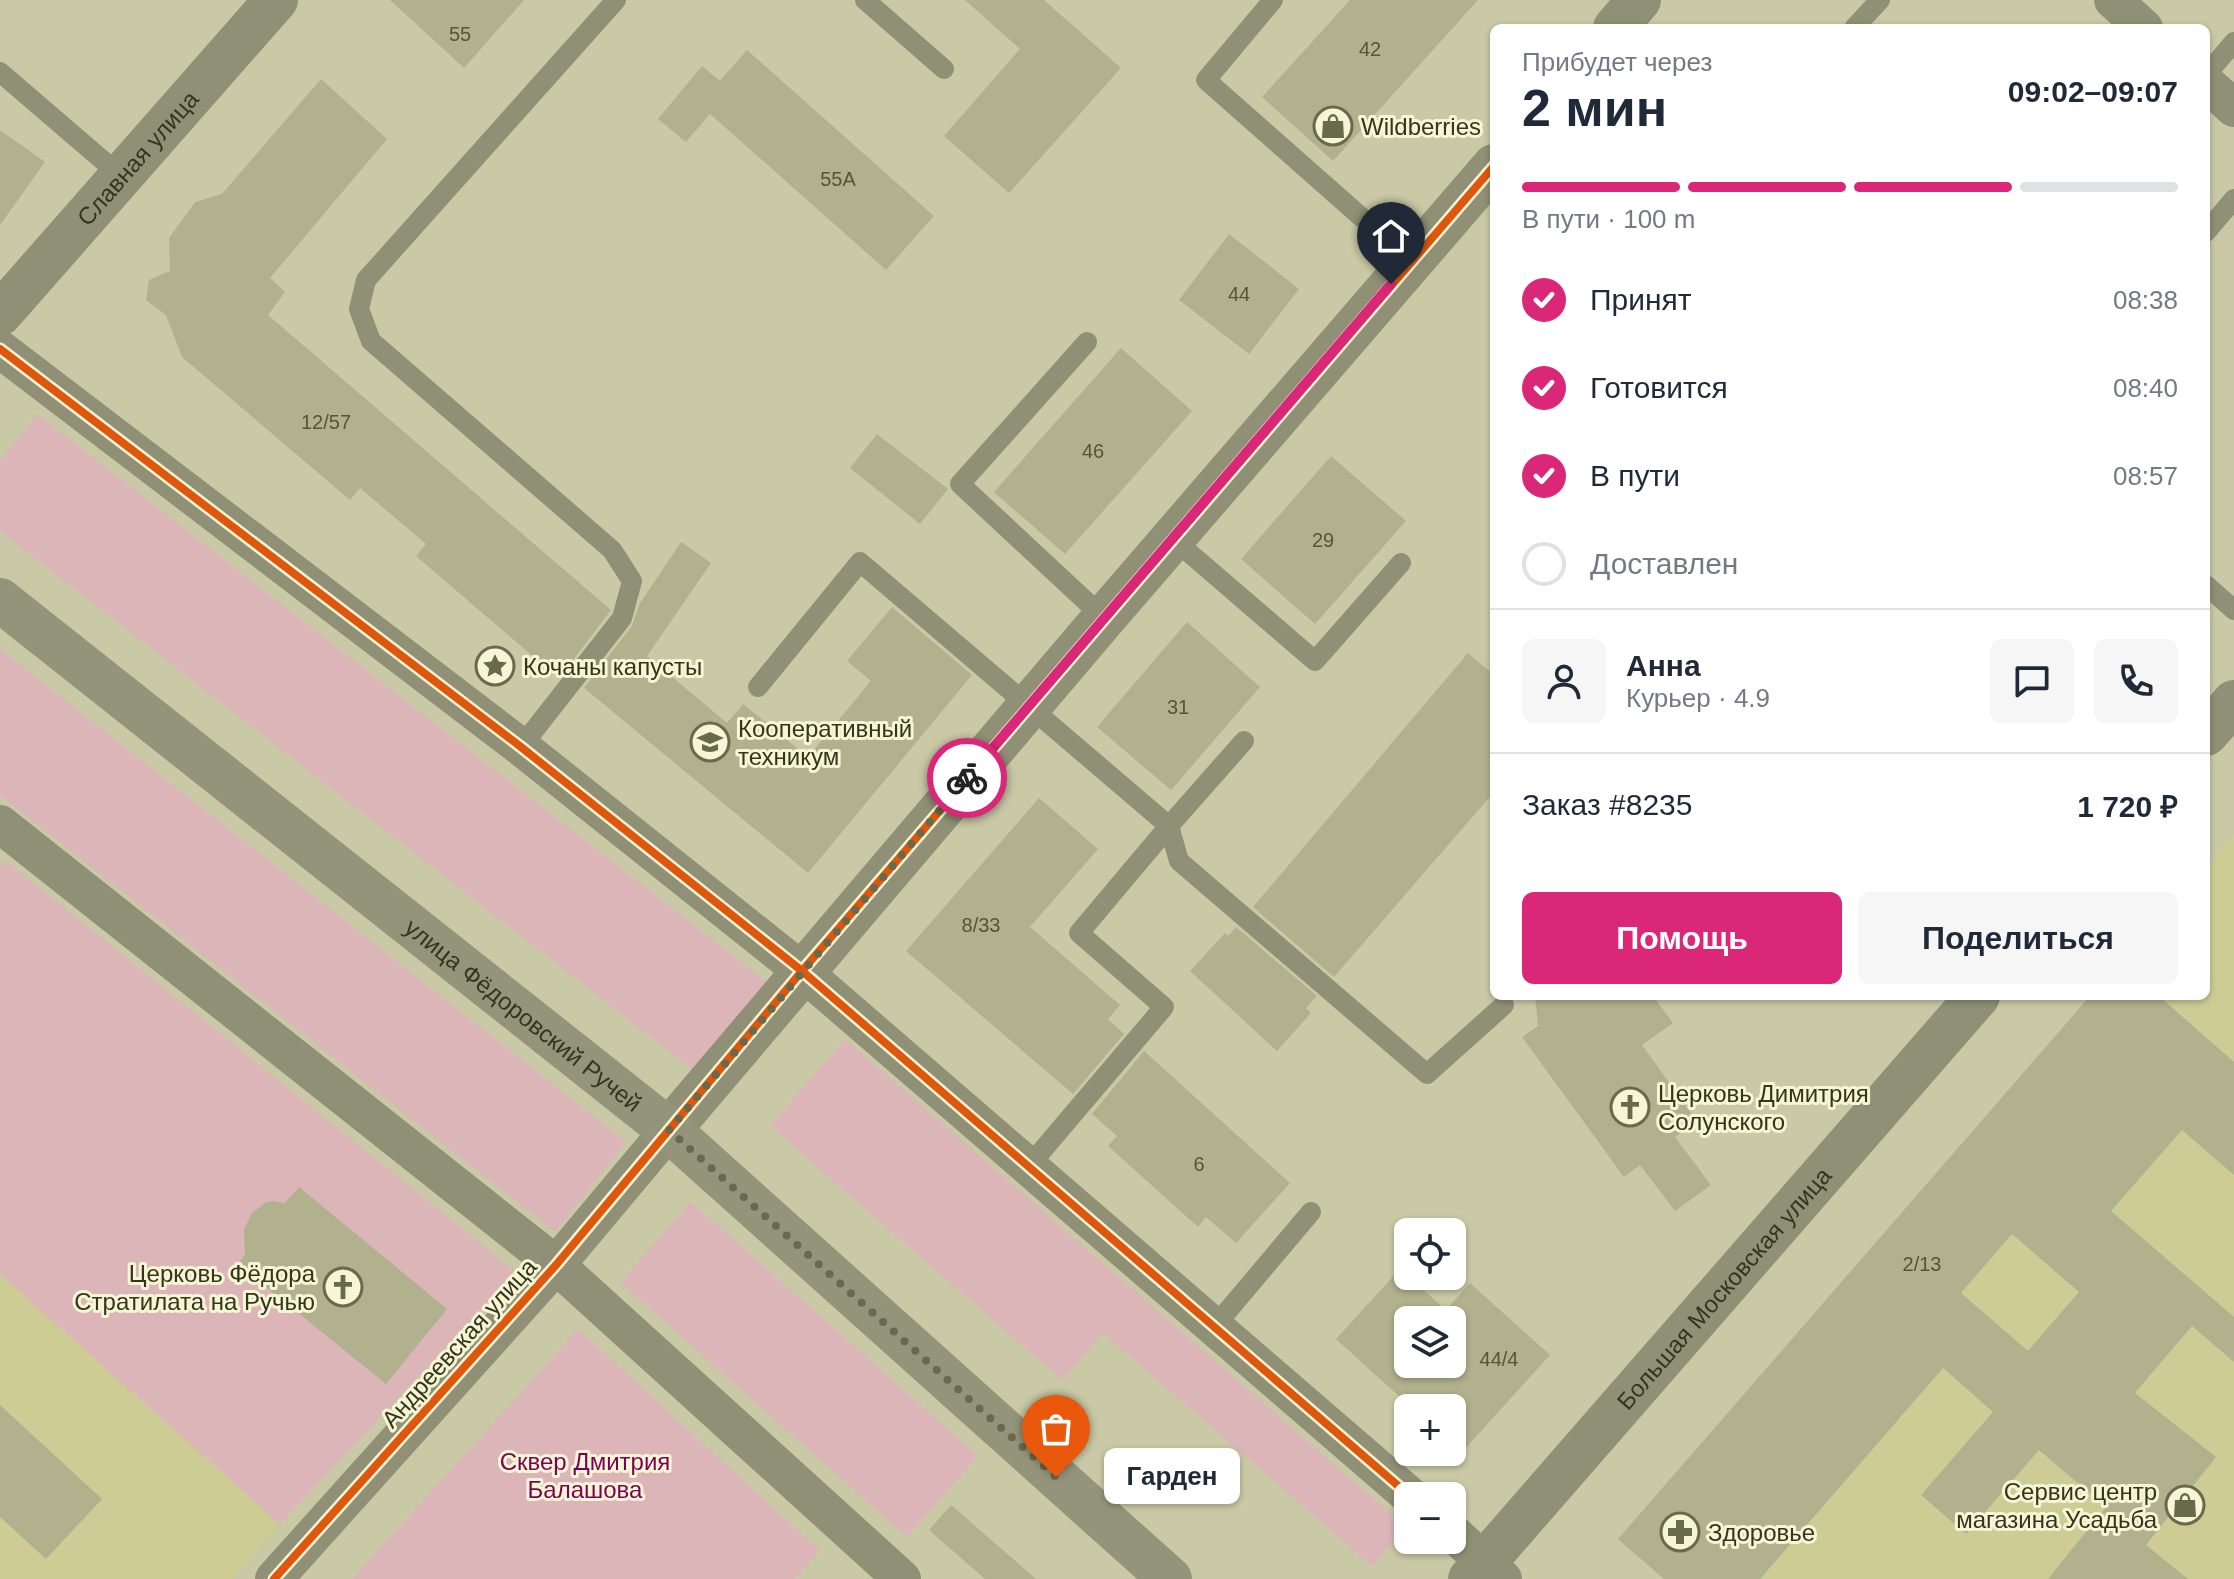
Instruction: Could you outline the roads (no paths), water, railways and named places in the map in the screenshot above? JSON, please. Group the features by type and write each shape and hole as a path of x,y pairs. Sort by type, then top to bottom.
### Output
{"main road":[{"name":"улица Фёдоровский Ручей","path":"0,600 669,1130 1170,1579"}],"street":[{"name":"Славная улица","path":"0,314 276,0"},
{"path":"1618,24 1639,0"},
{"path":"2113,0 2140,24"},
{"path":"2210,87 2234,108"},
{"path":"669,1130 1172,538 1490,171"},
{"path":"0,349 521,747 802,971 1394,1482"},
{"path":"2210,729 2234,702"},
{"path":"1,826 556,1265 902,1579"},
{"name":"Большая Московская улица","path":"1486,1574 1975,1000"},
{"name":"Андреевская улица","path":"274,1579 556,1265 669,1130"},
{"path":"1466,1549 1486,1574"}],"lane":[{"path":"521,747 622,618 632,581 612,550 371,341 359,309 366,280 616,0"},
{"path":"865,0 944,69"},
{"path":"1273,0 1206,80 1411,261"},
{"path":"1858,24 1880,0"},
{"path":"2210,70 2234,42"},
{"path":"0,72 121,176"},
{"path":"2210,227 2234,199"},
{"path":"1087,342 960,484 1104,618"},
{"path":"1172,538 1315,661 1401,563"},
{"path":"758,687 860,562 1169,826 1179,861 1427,1074 1504,1005"},
{"path":"2210,589 2234,610"},
{"path":"1029,1166 1164,1007 1079,933 1244,741"},
{"path":"1214,1327 1311,1212"}],"place":[{"name":"Wildberries","path":"1333,126"},
{"name":"Кочаны капусты","path":"495,666"},
{"name":"Кооперативный техникум","path":"710,742"},
{"name":"Церковь Димитрия Солунского","path":"1630,1107"},
{"name":"Церковь Фёдора Стратилата на Ручью","path":"343,1287"},
{"name":"Гарден","path":"1056,1477"},
{"name":"Сервис центр магазина Усадьба","path":"2185,1505"},
{"name":"Здоровье","path":"1680,1532"}],"park label":[{"name":"Сквер Дмитрия Балашова","path":"585,1475"}]}
